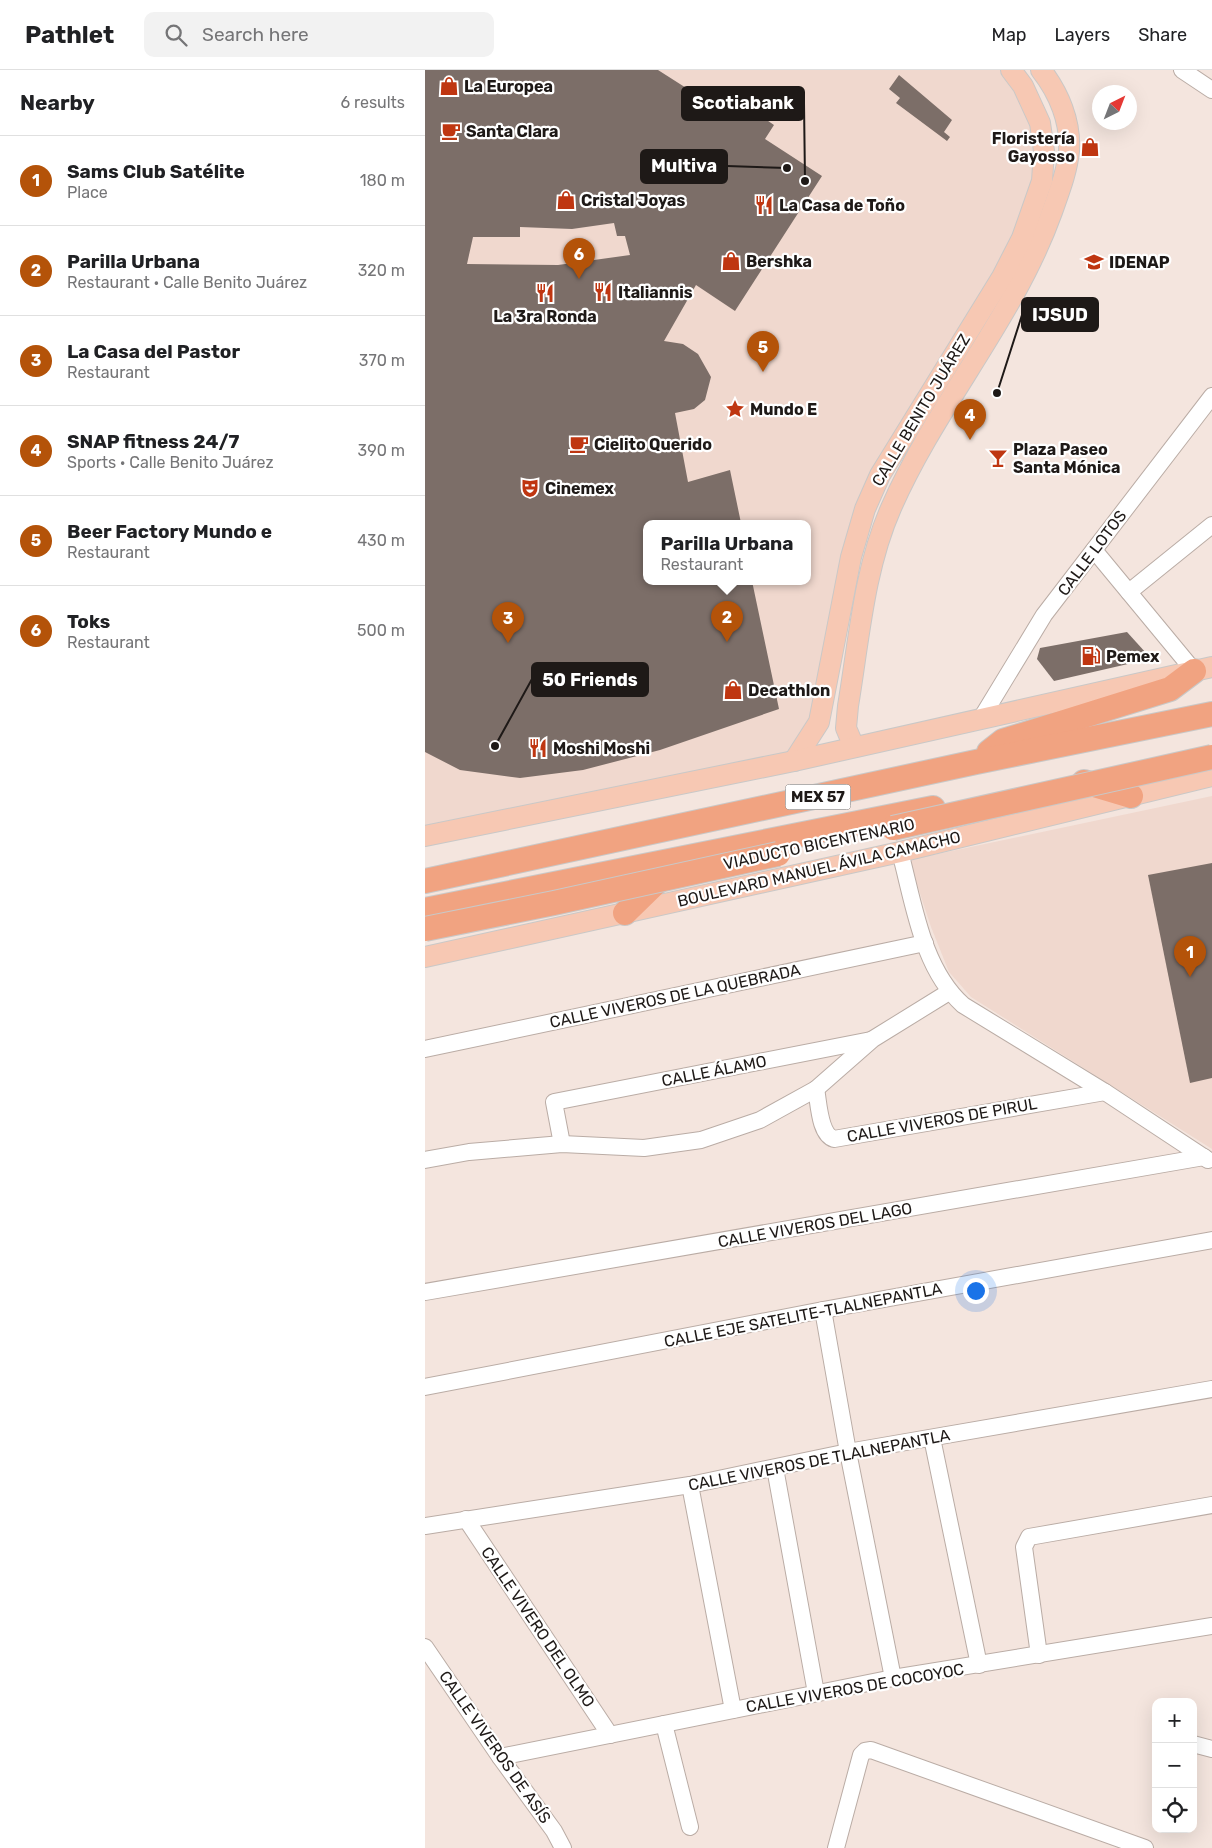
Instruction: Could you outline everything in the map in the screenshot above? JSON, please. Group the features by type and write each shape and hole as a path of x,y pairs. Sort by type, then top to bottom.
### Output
{"highway":[{"path":"976,762 1003,741 1170,689 1207,668"},
{"name":"MEX 57","path":"425,881 976,762 1212,714"},
{"name":"BOULEVARD MANUEL ÁVILA CAMACHO","path":"425,910 1075,779 1212,748"},
{"name":"VIADUCTO BICENTENARIO","path":"425,929 553,903 1212,757"},
{"path":"1075,779 1131,796"},
{"path":"625,912 681,859"}],"main road":[{"name":"CALLE BENITO JUÁREZ","path":"794,761 819,722 851,557 865,510 880,474 1002,277 1022,238 1042,181 1044,151 1040,123 1023,86 1011,70"},
{"name":"CALLE BENITO JUÁREZ","path":"854,747 846,728 848,706 872,566 891,508 912,466 1036,255 1065,176 1069,150 1067,122 1055,90 1041,70"},
{"path":"425,836 794,761 982,717 1207,668"},
{"name":"BOULEVARD MANUEL ÁVILA CAMACHO","path":"425,957 901,852 1212,776"}],"street":[{"path":"1193,72 1212,90"},
{"name":"CALLE LOTOS","path":"982,717 1044,615 1212,396"},
{"path":"1129,592 1212,525"},
{"path":"1094,550 1129,592 1207,668"},
{"path":"851,557 872,566"},
{"path":"901,852 925,943 949,992 963,1005 1105,1092 1208,1160"},
{"name":"CALLE VIVEROS DE LA QUEBRADA","path":"425,1049 925,943"},
{"path":"425,1160 469,1152 561,1144 644,1148 701,1140 760,1120 816,1088 873,1039 949,992"},
{"name":"CALLE ÁLAMO","path":"561,1144 555,1102 873,1039"},
{"name":"CALLE VIVEROS DE PIRUL","path":"816,1088 825,1131 829,1138 834,1139 1105,1092"},
{"name":"CALLE VIVEROS DEL LAGO","path":"425,1292 1208,1160"},
{"name":"CALLE EJE SATELITE-TLALNEPANTLA","path":"425,1387 823,1310 1212,1240"},
{"path":"823,1310 848,1452 893,1678"},
{"name":"CALLE VIVEROS DE TLALNEPANTLA","path":"425,1526 691,1486 848,1452 1212,1389"},
{"path":"932,1438 979,1665"},
{"path":"775,1468 816,1693"},
{"path":"691,1486 733,1710"},
{"path":"1039,1655 1024,1547 1029,1537 1212,1504"},
{"name":"CALLE VIVERO DEL OLMO","path":"466,1519 610,1735"},
{"name":"CALLE VIVEROS DE COCOYOC","path":"500,1757 893,1678 1212,1626"},
{"name":"CALLE VIVEROS DE ASÍS","path":"425,1647 500,1757 554,1830 563,1848"},
{"path":"664,1724 690,1827"},
{"path":"1197,1745 1212,1750"},
{"path":"836,1848 861,1755 865,1751 871,1750 1113,1843 1145,1848"}],"shaded area":[{"name":"Mundo E","path":"425,70 1011,70 1044,151 1022,238 880,475 825,684 794,761 425,836"},
{"path":"1212,796 1212,1149 971,997 949,972 931,927 909,860"}],"building":[{"name":"Mundo E","path":"425,70 658,70 738,121 748,107 774,125 765,139 822,176 735,311 696,285 664,341 683,344 698,354 711,377 705,400 694,409 675,413 688,482 730,470 740,520 643,520 643,585 753,585 779,709 660,750 583,770 520,778 460,770 425,752","holes":["614,223 617,236 625,236 630,255 558,265 467,264 473,237 520,237 520,227 572,229"]},
{"path":"899,75 952,120 944,132 950,137 947,141 896,103 900,98 889,89"},
{"name":"Pemex","path":"1127,632 1146,653 1141,661 1054,681 1037,659 1040,648"},
{"path":"1212,863 1212,1078 1190,1083 1148,875"}],"place":[{"name":"La Europea","path":"449,86"},
{"name":"Santa Clara","path":"451,131"},
{"name":"Floristería Gayosso","path":"1090,147"},
{"name":"Multiva","path":"787,168"},
{"name":"Scotiabank","path":"805,181"},
{"name":"Cristal Joyas","path":"566,200"},
{"name":"La Casa de Toño","path":"764,205"},
{"name":"Bershka","path":"731,261"},
{"name":"IDENAP","path":"1094,262"},
{"name":"Toks","path":"579,279"},
{"name":"Italiannis","path":"603,292"},
{"name":"La 3ra Ronda","path":"545,293"},
{"name":"Beer Factory Mundo e","path":"763,372"},
{"name":"IJSUD","path":"997,393"},
{"name":"Mundo E","path":"735,409"},
{"name":"SNAP fitness 24/7","path":"970,440"},
{"name":"Cielito Querido","path":"579,444"},
{"name":"Plaza Paseo Santa Mónica","path":"998,458"},
{"name":"Cinemex","path":"530,488"},
{"name":"Parilla Urbana","path":"727,642"},
{"name":"La Casa del Pastor","path":"508,643"},
{"name":"Pemex","path":"1091,656"},
{"name":"Decathlon","path":"733,690"},
{"name":"50 Friends","path":"495,746"},
{"name":"Moshi Moshi","path":"538,748"},
{"name":"Sams Club Satélite","path":"1190,977"}]}
